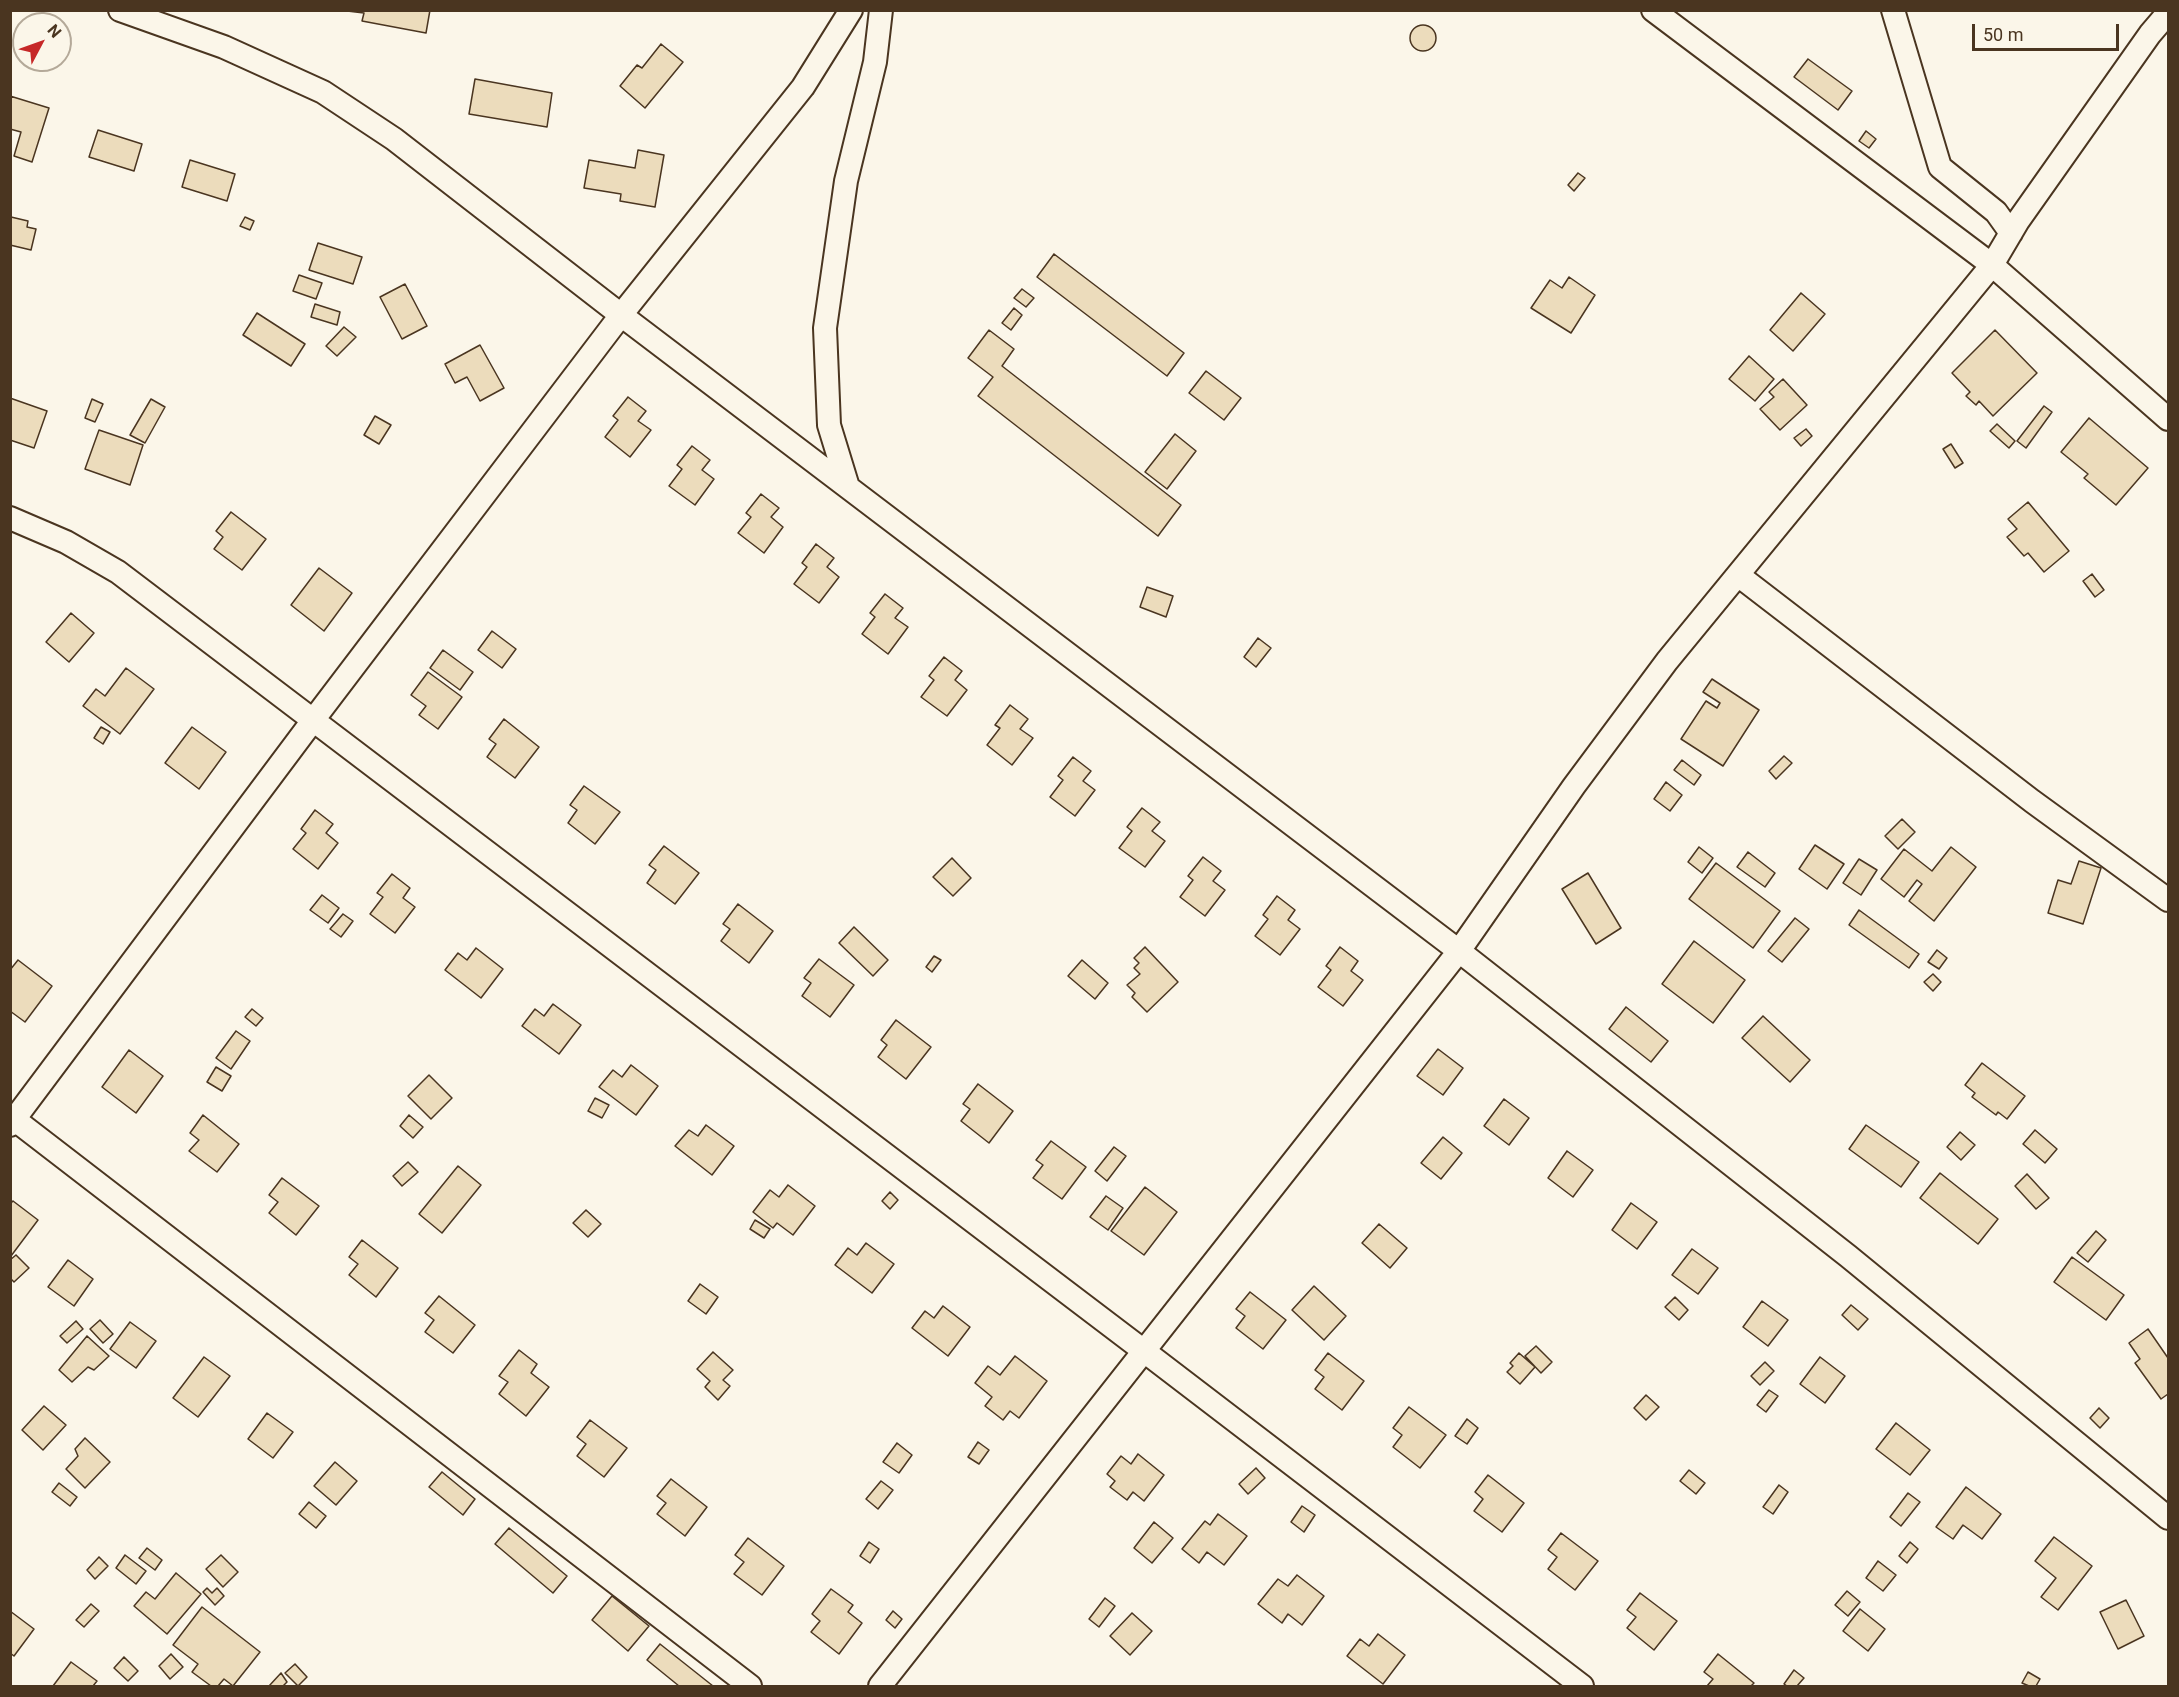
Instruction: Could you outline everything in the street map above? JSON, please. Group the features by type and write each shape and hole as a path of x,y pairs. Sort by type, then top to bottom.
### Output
{"street":[{"path":"120,10 224,47 323,92 394,139 621,315 1459,951 1848,1256 2169,1518"},
{"path":"750,1686 12,1120 621,315 803,87 851,10"},
{"path":"848,487 829,425 825,328 846,181 875,62 881,10"},
{"path":"1653,10 1992,265 2169,419"},
{"path":"1893,10 1940,167 1996,212 2011,233"},
{"path":"880,1686 1459,951 1613,732 1667,661 1992,265 2011,233 2150,34 2169,13"},
{"path":"10,518 66,543 117,572 314,719 1582,1686"},
{"path":"1738,575 2032,801 2169,900"}],"building":[{"path":"430,10 426,33 362,21 364,13 347,11"},
{"path":"1423,25 1432,29 1436,38 1432,47 1423,51 1414,47 1410,38 1414,29"},
{"path":"661,44 683,62 645,108 620,86 637,65 642,68"},
{"path":"1808,59 1852,91 1838,110 1794,77"},
{"path":"475,79 552,93 547,127 469,114"},
{"path":"10,96 49,108 32,162 14,156 21,132 10,129"},
{"path":"98,130 142,144 134,171 89,157"},
{"path":"1866,131 1876,139 1869,148 1859,141"},
{"path":"638,150 664,155 655,207 620,201 621,194 584,188 589,160 635,168"},
{"path":"190,160 235,174 227,201 182,187"},
{"path":"1578,173 1585,178 1574,191 1568,185"},
{"path":"11,217 28,221 27,227 36,229 31,250 10,245"},
{"path":"245,217 254,221 250,230 240,226"},
{"path":"318,243 362,257 353,284 309,270"},
{"path":"1054,254 1184,353 1167,376 1037,277"},
{"path":"299,275 322,283 316,299 293,291"},
{"path":"1569,277 1595,295 1571,333 1531,308 1550,280 1562,288"},
{"path":"405,284 427,326 402,339 380,297"},
{"path":"1022,289 1034,298 1026,307 1014,298"},
{"path":"1801,293 1825,314 1793,351 1770,330"},
{"path":"315,304 340,312 337,325 311,317"},
{"path":"1014,308 1022,315 1011,330 1002,323"},
{"path":"257,313 305,344 291,366 243,335"},
{"path":"344,327 356,337 337,356 326,346"},
{"path":"989,330 1014,349 1002,366 1181,505 1158,536 978,396 993,377 968,358"},
{"path":"1995,330 2037,373 1993,416 1979,401 1976,405 1966,396 1970,392 1952,373"},
{"path":"480,345 504,388 480,401 467,377 455,383 445,364"},
{"path":"1749,356 1774,379 1755,401 1729,379"},
{"path":"1206,371 1241,398 1224,420 1189,393"},
{"path":"1783,379 1807,405 1780,430 1760,409 1774,397 1769,392"},
{"path":"628,397 646,411 638,421 651,430 630,457 605,437 618,420 613,416"},
{"path":"10,398 47,411 34,448 10,440"},
{"path":"92,399 103,404 95,422 85,418"},
{"path":"151,399 165,407 145,443 130,435"},
{"path":"2044,406 2052,412 2026,448 2017,441"},
{"path":"375,416 391,425 379,444 364,435"},
{"path":"2089,418 2148,468 2116,505 2084,478 2088,474 2061,452"},
{"path":"1997,424 2015,441 2009,448 1990,431"},
{"path":"1806,429 1812,436 1801,446 1794,438"},
{"path":"99,430 143,445 130,485 85,469"},
{"path":"1175,434 1196,451 1167,489 1145,472"},
{"path":"1951,444 1963,463 1955,468 1943,449"},
{"path":"692,446 710,460 702,470 714,479 695,505 669,486 682,469 677,465"},
{"path":"761,494 779,508 771,517 783,527 764,553 738,533 751,517 746,513"},
{"path":"2028,502 2069,551 2044,572 2028,553 2024,556 2007,537 2017,529 2008,519"},
{"path":"231,512 266,539 242,570 214,549 223,537 216,531"},
{"path":"816,544 834,558 827,567 839,577 819,603 794,584 807,567 802,563"},
{"path":"319,568 352,593 324,631 291,605"},
{"path":"2092,574 2104,590 2095,597 2083,581"},
{"path":"1147,587 1173,596 1166,617 1140,607"},
{"path":"885,594 903,608 895,618 908,627 888,654 862,634 875,617 870,613"},
{"path":"71,613 94,633 69,662 46,642"},
{"path":"492,631 516,649 502,668 478,650"},
{"path":"1258,638 1271,648 1256,667 1244,657"},
{"path":"443,650 473,672 460,690 430,668"},
{"path":"944,657 962,671 955,680 967,690 947,716 921,697 934,680 929,676"},
{"path":"126,668 154,689 120,734 83,706 96,689 105,696"},
{"path":"428,672 462,697 438,729 419,715 426,706 411,695"},
{"path":"1712,679 1759,710 1723,766 1681,739 1706,701 1717,708 1720,703 1703,692"},
{"path":"1010,705 1028,719 1020,729 1033,738 1012,765 987,745 1000,728 995,725"},
{"path":"504,719 539,747 515,778 487,757 496,744 489,739"},
{"path":"101,727 110,732 103,744 94,738"},
{"path":"192,727 226,752 199,789 165,763"},
{"path":"1784,756 1792,763 1776,779 1769,771"},
{"path":"1073,757 1091,771 1083,781 1095,790 1075,816 1050,797 1063,780 1058,776"},
{"path":"1682,760 1701,775 1694,785 1674,770"},
{"path":"1666,782 1682,795 1670,811 1654,799"},
{"path":"584,786 620,812 595,844 568,823 577,810 570,805"},
{"path":"1142,808 1160,822 1152,831 1165,841 1145,867 1119,848 1132,831 1127,827"},
{"path":"315,810 333,824 326,833 338,843 318,869 293,849 306,833 301,829"},
{"path":"1902,819 1915,832 1898,849 1885,836"},
{"path":"1815,845 1844,864 1827,889 1799,869"},
{"path":"664,846 699,873 675,904 647,883 656,870 649,865"},
{"path":"1699,847 1713,858 1702,873 1688,862"},
{"path":"1951,847 1976,867 1934,921 1909,901 1922,884 1917,880 1904,897 1881,879 1904,849 1932,871"},
{"path":"1748,852 1775,873 1765,887 1737,867"},
{"path":"1203,857 1221,871 1213,881 1225,890 1205,916 1180,897 1193,880 1188,876"},
{"path":"952,858 971,878 953,896 933,877"},
{"path":"1859,859 1877,870 1861,895 1843,883"},
{"path":"2079,861 2101,868 2083,924 2048,913 2058,880 2071,884"},
{"path":"1716,863 1780,911 1753,948 1689,899"},
{"path":"1588,873 1621,928 1596,944 1562,889"},
{"path":"392,874 410,888 403,898 415,907 395,933 370,914 383,897 377,893"},
{"path":"322,895 339,908 328,923 310,910"},
{"path":"1277,896 1295,910 1288,920 1300,929 1280,955 1255,936 1268,919 1263,915"},
{"path":"738,904 773,931 749,963 721,941 730,929 723,924"},
{"path":"1859,910 1919,954 1909,968 1849,925"},
{"path":"343,914 353,921 341,937 330,929"},
{"path":"1795,918 1809,929 1782,962 1768,951"},
{"path":"854,927 888,960 873,976 839,943"},
{"path":"1694,941 1745,980 1713,1023 1662,984"},
{"path":"1145,947 1178,982 1147,1012 1132,997 1135,993 1127,985 1140,974 1134,968 1139,963 1134,958"},
{"path":"1340,947 1358,961 1351,971 1363,980 1343,1006 1318,987 1331,970 1326,966"},
{"path":"476,948 503,969 481,998 445,970 458,953 467,960"},
{"path":"1937,950 1947,958 1939,969 1928,962"},
{"path":"934,956 941,960 932,972 926,967"},
{"path":"819,959 854,985 830,1017 802,996 811,983 804,978"},
{"path":"18,960 52,986 25,1022 10,1011 10,970"},
{"path":"1082,960 1108,983 1095,999 1068,976"},
{"path":"1933,974 1941,982 1933,991 1924,982"},
{"path":"553,1004 581,1025 559,1054 522,1026 535,1009 544,1016"},
{"path":"1626,1007 1668,1041 1651,1062 1609,1029"},
{"path":"252,1009 263,1018 256,1026 245,1017"},
{"path":"1763,1016 1810,1060 1790,1082 1742,1038"},
{"path":"896,1020 931,1047 906,1079 878,1057 887,1045 881,1040"},
{"path":"236,1031 250,1041 231,1069 216,1058"},
{"path":"1438,1049 1463,1068 1443,1095 1417,1076"},
{"path":"129,1050 163,1076 136,1113 102,1087"},
{"path":"1982,1063 2025,1096 2007,1119 1998,1112 1996,1115 1972,1097 1975,1093 1965,1085"},
{"path":"631,1065 658,1086 636,1115 599,1087 613,1070 622,1077"},
{"path":"216,1067 231,1076 222,1091 207,1082"},
{"path":"429,1075 452,1098 431,1119 408,1096"},
{"path":"978,1084 1013,1111 989,1143 961,1121 970,1109 963,1104"},
{"path":"595,1098 609,1105 602,1118 588,1111"},
{"path":"1504,1099 1529,1118 1509,1145 1484,1126"},
{"path":"203,1115 239,1144 217,1172 189,1151 199,1140 190,1133"},
{"path":"409,1115 423,1127 413,1138 400,1126"},
{"path":"706,1125 734,1146 712,1175 675,1146 689,1130 698,1136"},
{"path":"1866,1125 1919,1162 1901,1187 1849,1149"},
{"path":"2035,1130 2057,1149 2045,1163 2023,1144"},
{"path":"1960,1132 1975,1145 1961,1160 1947,1147"},
{"path":"1443,1137 1462,1153 1441,1179 1421,1163"},
{"path":"1051,1141 1086,1167 1062,1199 1033,1178 1043,1165 1036,1160"},
{"path":"1114,1147 1126,1156 1107,1181 1095,1171"},
{"path":"1567,1151 1593,1170 1573,1197 1548,1178"},
{"path":"408,1162 418,1172 402,1186 393,1176"},
{"path":"458,1166 481,1185 442,1233 419,1214"},
{"path":"1940,1173 1998,1219 1978,1244 1920,1198"},
{"path":"2027,1174 2049,1198 2036,1209 2015,1186"},
{"path":"282,1178 319,1206 296,1235 269,1213 278,1202 269,1195"},
{"path":"788,1185 815,1206 793,1235 777,1223 773,1228 753,1212 770,1190 779,1197"},
{"path":"1145,1187 1177,1212 1144,1255 1111,1231"},
{"path":"890,1192 898,1200 890,1209 882,1201"},
{"path":"1106,1196 1123,1208 1108,1230 1090,1217"},
{"path":"13,1201 38,1220 11,1256 10,1204"},
{"path":"1631,1203 1657,1222 1637,1249 1612,1230"},
{"path":"586,1210 601,1224 588,1237 573,1223"},
{"path":"755,1220 770,1229 764,1238 750,1229"},
{"path":"1379,1224 1407,1248 1390,1268 1362,1243"},
{"path":"2096,1231 2106,1240 2088,1262 2077,1253"},
{"path":"362,1240 398,1268 376,1297 349,1275 358,1264 349,1257"},
{"path":"866,1243 894,1264 872,1293 835,1265 848,1248 857,1255"},
{"path":"1692,1249 1718,1268 1698,1294 1672,1275"},
{"path":"16,1255 29,1268 14,1282 10,1278 10,1260"},
{"path":"2072,1257 2124,1295 2106,1320 2054,1282"},
{"path":"68,1260 93,1279 74,1306 48,1287"},
{"path":"700,1284 718,1297 706,1314 688,1301"},
{"path":"1314,1286 1346,1316 1324,1340 1292,1310"},
{"path":"1250,1292 1286,1320 1263,1349 1236,1328 1245,1316 1236,1309"},
{"path":"439,1296 475,1325 453,1353 425,1332 434,1320 425,1313"},
{"path":"1675,1297 1688,1310 1679,1320 1665,1307"},
{"path":"1762,1301 1788,1320 1768,1346 1743,1327"},
{"path":"1851,1305 1868,1319 1858,1330 1842,1315"},
{"path":"943,1306 970,1327 948,1356 912,1328 925,1311 934,1318"},
{"path":"100,1320 113,1334 103,1343 90,1329"},
{"path":"76,1321 83,1329 67,1343 60,1336"},
{"path":"130,1322 156,1341 136,1368 110,1349"},
{"path":"2148,1329 2168,1358 2168,1394 2161,1399 2135,1363 2140,1359 2129,1343"},
{"path":"87,1336 109,1356 94,1370 88,1367 72,1382 59,1370"},
{"path":"1536,1346 1552,1362 1541,1373 1525,1356"},
{"path":"519,1350 537,1364 531,1373 549,1387 526,1416 499,1394 508,1382 499,1376"},
{"path":"713,1352 733,1370 723,1380 730,1386 718,1400 705,1387 710,1381 697,1369"},
{"path":"1328,1353 1364,1381 1342,1410 1315,1389 1324,1377 1315,1370"},
{"path":"1519,1353 1535,1367 1520,1384 1507,1372 1513,1366 1510,1363"},
{"path":"1015,1356 1047,1381 1019,1418 1010,1411 1003,1420 985,1406 992,1397 975,1383 988,1366 1000,1375"},
{"path":"204,1357 230,1376 198,1417 173,1398"},
{"path":"1820,1357 1845,1376 1825,1403 1800,1384"},
{"path":"1765,1362 1774,1371 1760,1385 1751,1376"},
{"path":"1769,1390 1778,1396 1766,1412 1757,1405"},
{"path":"1646,1395 1659,1407 1646,1420 1634,1408"},
{"path":"44,1406 66,1425 43,1450 22,1430"},
{"path":"1409,1407 1446,1435 1420,1468 1393,1447 1402,1435 1393,1428"},
{"path":"2099,1408 2109,1418 2100,1428 2090,1418"},
{"path":"267,1413 293,1432 273,1458 248,1439"},
{"path":"1467,1419 1478,1428 1467,1444 1455,1436"},
{"path":"590,1420 627,1448 604,1477 577,1456 586,1444 577,1437"},
{"path":"1896,1423 1930,1450 1910,1475 1876,1449"},
{"path":"85,1438 110,1462 85,1488 66,1469 78,1456 75,1449"},
{"path":"978,1442 989,1450 979,1464 968,1457"},
{"path":"897,1443 912,1455 899,1473 883,1462"},
{"path":"1138,1454 1164,1475 1144,1501 1133,1492 1127,1500 1110,1487 1115,1481 1107,1474 1121,1456 1131,1464"},
{"path":"335,1462 357,1481 336,1505 314,1486"},
{"path":"1256,1468 1265,1478 1248,1494 1239,1484"},
{"path":"1689,1470 1705,1483 1696,1494 1680,1481"},
{"path":"442,1472 475,1499 463,1515 429,1487"},
{"path":"1488,1475 1524,1503 1502,1532 1474,1511 1483,1499 1475,1492"},
{"path":"671,1479 707,1507 685,1536 657,1514 666,1503 657,1496"},
{"path":"881,1481 893,1490 878,1509 866,1499"},
{"path":"59,1483 77,1497 70,1506 52,1492"},
{"path":"1779,1485 1788,1492 1773,1514 1763,1507"},
{"path":"1966,1487 2001,1514 1982,1539 1963,1525 1953,1539 1936,1527"},
{"path":"1908,1493 1920,1502 1901,1526 1890,1517"},
{"path":"309,1502 326,1516 316,1528 299,1514"},
{"path":"1302,1506 1315,1515 1304,1532 1291,1522"},
{"path":"1218,1514 1247,1536 1224,1565 1207,1552 1199,1563 1182,1549 1205,1521 1210,1525"},
{"path":"1154,1522 1173,1538 1152,1563 1134,1548"},
{"path":"509,1528 567,1576 553,1593 495,1544"},
{"path":"1561,1533 1598,1561 1575,1590 1548,1569 1557,1557 1548,1550"},
{"path":"2054,1537 2092,1566 2058,1610 2041,1597 2056,1578 2035,1561"},
{"path":"748,1538 784,1566 762,1595 734,1574 744,1562 735,1555"},
{"path":"869,1542 879,1549 870,1563 860,1556"},
{"path":"1910,1542 1918,1549 1907,1563 1899,1556"},
{"path":"147,1548 162,1560 155,1570 139,1558"},
{"path":"125,1555 146,1571 136,1584 116,1568"},
{"path":"221,1555 238,1572 223,1587 206,1569"},
{"path":"99,1557 108,1566 95,1579 87,1570"},
{"path":"1878,1561 1896,1575 1883,1591 1866,1578"},
{"path":"176,1573 201,1594 167,1634 134,1606 146,1592 155,1599"},
{"path":"1297,1575 1324,1596 1302,1625 1288,1614 1282,1623 1258,1604 1278,1579 1288,1586"},
{"path":"207,1588 212,1593 217,1588 224,1596 215,1605 203,1592"},
{"path":"831,1589 853,1605 848,1612 862,1623 839,1654 811,1632 820,1621 812,1614"},
{"path":"1847,1591 1860,1602 1848,1616 1835,1605"},
{"path":"1640,1593 1677,1621 1654,1650 1627,1628 1636,1617 1627,1610"},
{"path":"612,1596 649,1626 628,1651 592,1620"},
{"path":"1105,1598 1115,1606 1099,1627 1089,1619"},
{"path":"2126,1600 2144,1636 2118,1649 2100,1612"},
{"path":"91,1604 99,1611 84,1627 76,1620"},
{"path":"202,1607 260,1652 233,1686 224,1679 218,1686 211,1686 192,1672 198,1664 173,1645"},
{"path":"1860,1609 1885,1629 1868,1651 1843,1631"},
{"path":"10,1611 34,1629 14,1656 10,1653"},
{"path":"893,1611 902,1619 895,1628 886,1620"},
{"path":"1132,1613 1152,1631 1130,1655 1110,1636"},
{"path":"1378,1634 1405,1655 1383,1684 1347,1656 1360,1639 1369,1646"},
{"path":"660,1644 713,1686 679,1686 647,1660"},
{"path":"171,1654 183,1667 170,1679 159,1666"},
{"path":"1718,1654 1754,1683 1751,1686 1707,1686 1713,1679 1704,1672"},
{"path":"124,1657 138,1671 128,1681 114,1668"},
{"path":"71,1662 97,1681 93,1686 53,1686"},
{"path":"295,1664 307,1677 298,1686 285,1673"},
{"path":"1794,1670 1804,1678 1797,1686 1787,1686 1784,1684"},
{"path":"2028,1672 2040,1679 2036,1686 2022,1683"},
{"path":"281,1673 287,1682 283,1686 269,1686"}]}
